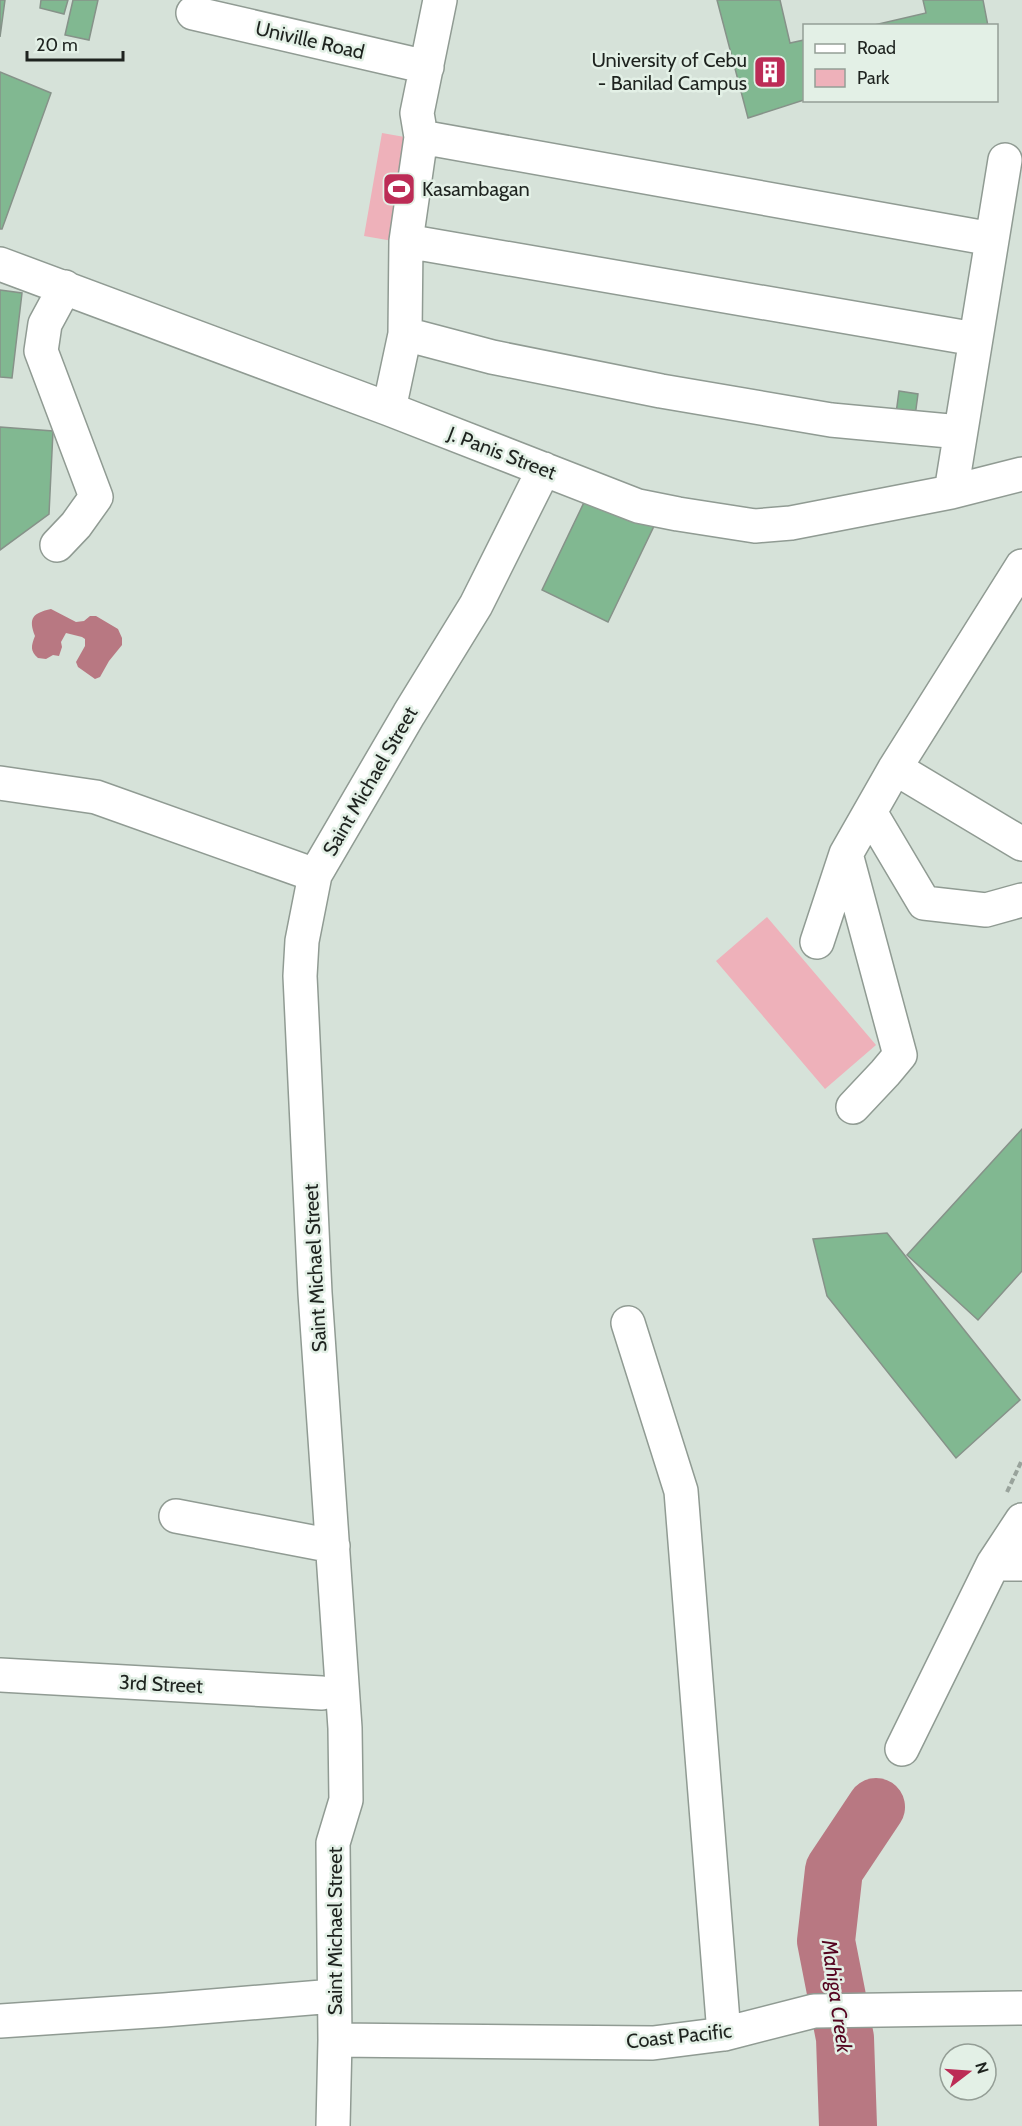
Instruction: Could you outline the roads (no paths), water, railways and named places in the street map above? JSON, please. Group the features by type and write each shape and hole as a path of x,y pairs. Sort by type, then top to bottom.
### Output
{"street":[{"path":"389,409 405,334 406,241 421,137 417,113 440,0"},
{"name":"Univille Road","path":"193,13 427,67"},
{"path":"421,137 992,239"},
{"path":"951,492 1005,160"},
{"path":"406,241 975,339"},
{"name":"J. Panis Street","path":"0,264 389,409 638,506 755,525 791,523 951,492 1022,474"},
{"path":"57,545 76,525 96,497 41,351 45,324 64,287"},
{"path":"405,334 492,357 661,391 831,420 960,432"},
{"name":"Saint Michael Street","path":"333,2126 335,2040 333,1843 346,1800 345,1728 315,1293 300,976 302,941 315,875 476,605 544,469"},
{"path":"817,942 846,854 895,768 1022,566"},
{"path":"895,768 1022,844"},
{"path":"0,783 96,796 315,875"},
{"path":"870,812 924,903 986,910 1022,900"},
{"path":"846,854 900,1054 853,1107"},
{"path":"628,1323 681,1491 724,2034"},
{"path":"176,1516 333,1545"},
{"path":"902,1749 1007,1564 1022,1521"},
{"name":"3rd Street","path":"0,1675 322,1693"},
{"path":"0,2021 334,1996"},
{"name":"Coast Pacific","path":"335,2040 653,2043 724,2034 814,2011 1022,2008"},
{"path":"324,2126 333,2126"}],"waterway":[{"name":"Mahiga Creek","path":"848,2126 845,2038 826,1941 834,1870 876,1807"}],"place":[{"name":"University of Cebu - Banilad Campus","path":"770,72"},
{"name":"Kasambagan","path":"399,189"}]}
